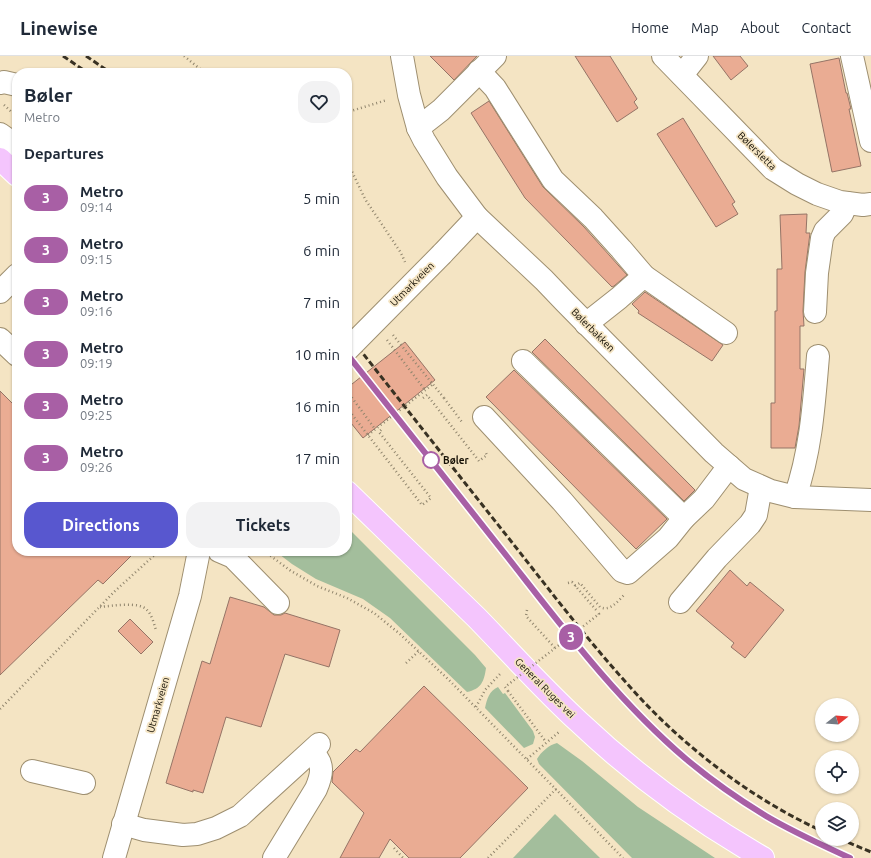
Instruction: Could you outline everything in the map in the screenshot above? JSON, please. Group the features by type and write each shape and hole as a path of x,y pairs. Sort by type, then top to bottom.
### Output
{"main road":[{"path":"0,159 12,170"},
{"name":"General Ruges vei","path":"352,497 478,619 552,696 618,757 656,788 695,816 763,858"}],"street":[{"name":"Bølerbakken","path":"402,56 409,95 418,128 447,177 477,217 544,280 714,453 744,479 771,491 796,497 871,500"},
{"path":"418,128 441,110 495,56"},
{"name":"Bølersletta","path":"663,56 773,169 796,184 817,194 840,202 871,204"},
{"path":"682,75 697,56"},
{"path":"852,56 871,141"},
{"path":"479,71 496,88 553,180 593,218 644,276 726,333"},
{"path":"0,83 4,82 12,84"},
{"path":"0,134 12,142"},
{"path":"815,312 817,273 822,238 825,231 842,214 847,203"},
{"name":"Utmarkveien","path":"352,345 477,217"},
{"path":"586,324 644,276"},
{"path":"0,292 12,280"},
{"path":"0,339 12,350"},
{"path":"796,497 806,463 809,444 818,356"},
{"path":"523,361 684,518"},
{"path":"484,417 562,501 622,571 628,573 668,538 684,518 704,499 729,466"},
{"path":"680,602 717,558 750,524 756,515 761,487"},
{"name":"Utmarkveien","path":"114,858 190,596 198,556"},
{"path":"230,556 278,603"},
{"path":"123,824 144,830 183,835 197,834 216,828 240,816 315,748 322,767 320,779 316,789 274,858"},
{"path":"32,771 84,783"}],"path":[{"path":"184,56 199,68"},
{"path":"352,111 394,98"},
{"path":"0,102 12,113"},
{"path":"352,171 365,199 391,238"},
{"path":"379,318 444,398"},
{"path":"386,339 425,390"},
{"path":"368,435 433,384"},
{"path":"423,398 427,395 480,461 487,455"},
{"path":"352,397 375,429"},
{"path":"352,414 422,505 431,498 387,444 379,432 383,428"},
{"path":"0,709 115,591 154,556"},
{"path":"271,556 291,571 317,586 348,598 374,613 419,651 476,707 623,858"},
{"path":"546,742 505,687 599,614 572,582 568,583"},
{"path":"576,588 580,582 599,605"},
{"path":"100,607 138,605 144,607 151,615 158,635"},
{"path":"527,610 526,616 555,648"},
{"path":"406,663 419,651"},
{"path":"476,707 485,690 501,674"},
{"path":"527,759 560,732"},
{"path":"488,858 556,789"},
{"path":"394,848 403,858"}],"green space":[{"path":"352,532 475,655 486,668 483,681 479,687 467,692 390,618 363,599 316,579 282,556 352,556"},
{"path":"498,687 503,694 505,693 533,731 535,737 533,744 524,748 485,708 490,693"},
{"path":"557,743 582,761 638,807 715,858 632,858 539,764 537,759 541,754 548,747"},
{"path":"555,814 600,858 513,858"}],"building":[{"path":"430,56 477,56 454,80"},
{"path":"575,56 610,56 637,99 634,102 638,108 617,122"},
{"path":"713,56 740,56 748,66 731,80"},
{"path":"839,58 846,93 851,109 849,109 861,166 832,172 810,64"},
{"path":"489,101 543,187 584,227 627,275 614,286 612,287 525,198 471,113"},
{"path":"683,118 735,202 732,204 738,214 716,227 657,134"},
{"path":"807,214 806,233 810,233 805,272 803,311 804,326 800,326 800,369 804,369 799,426 795,448 771,448 771,403 775,403 775,311 777,311 777,269 782,269 780,215"},
{"path":"645,292 723,345 712,361 638,313 639,311 632,304"},
{"path":"545,339 695,490 684,501 532,352"},
{"path":"405,342 435,380 363,438 352,424 352,384"},
{"path":"514,370 667,519 636,549 486,397"},
{"path":"0,391 12,403 12,556 131,556 103,584 98,580 0,675"},
{"path":"730,570 747,586 750,582 784,610 745,658 731,647 734,643 696,611"},
{"path":"230,597 264,607 274,615 281,615 285,613 340,630 329,667 285,654 261,727 226,717 203,793 193,790 193,792 166,783 202,661 210,664"},
{"path":"130,619 153,642 141,654 118,631"},
{"path":"424,686 528,788 460,858 409,858 390,839 379,858 340,858 364,813 332,782 333,772 356,749 360,752"}],"railway":[{"path":"63,56 81,68"},
{"path":"86,56 104,68"},
{"path":"352,339 563,607 642,700 682,739 726,774 773,805 815,828"},
{"path":"352,360 596,667 639,715 686,759 735,796 786,828 850,858"},
{"path":"857,846 871,852"}],"metro line":[{"name":"3","path":"352,360 574,641 614,688 656,732 711,779 766,817 804,837 850,858"}],"place":[{"name":"Bøler","path":"431,460"}]}
